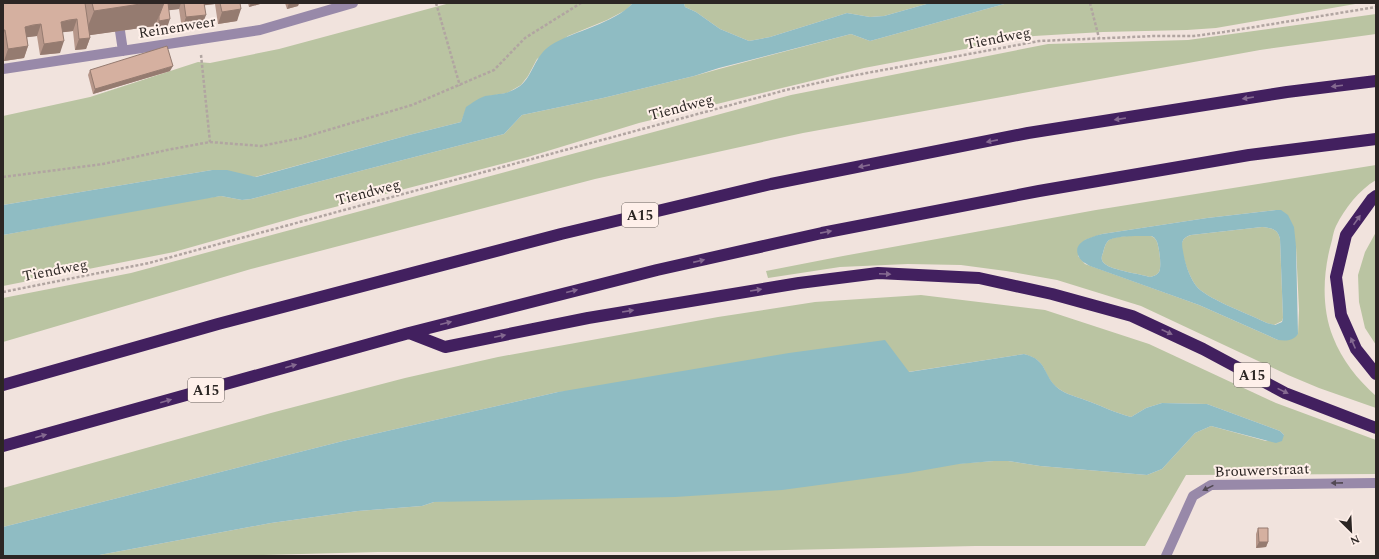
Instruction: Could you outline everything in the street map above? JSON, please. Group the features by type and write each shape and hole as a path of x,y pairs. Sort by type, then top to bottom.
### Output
{"highway":[{"name":"A15","path":"3,385 218,324 560,234 771,184 1028,133 1287,92 1376,81"},
{"name":"A15","path":"3,446 408,333 658,270 822,233 1039,191 1234,158 1376,139"},
{"path":"1376,196 1372,198 1346,235 1336,277 1341,315 1356,349 1376,374"},
{"name":"A15","path":"408,333 445,347 588,318 799,283 878,273 979,278 1052,294 1132,316 1203,349 1286,393 1376,428"}],"street":[{"name":"Reinenweer","path":"3,69 260,30 353,3"},
{"path":"120,31 123,50"},
{"name":"Brouwerstraat","path":"1166,556 1193,496 1211,485 1376,482"}],"path":[{"path":"436,3 460,86"},
{"path":"3,177 103,164 210,142 261,146 301,138 412,105 460,86 494,70 525,38 580,3"},
{"path":"1090,3 1099,38"},
{"name":"Tiendweg","path":"3,292 149,263 786,90 840,78 1039,41 1194,36 1376,7"},
{"path":"199,39 210,142"}],"green space":[{"path":"450,3 633,3 626,10 607,20 568,36 537,59 528,76 521,85 507,93 484,97 467,107 461,122 255,177 212,170 3,205 3,116 90,97 198,62 210,63 279,49"},
{"path":"684,3 930,3 884,16 870,17 847,13 770,37 749,41 720,29 696,12 685,7"},
{"path":"1008,3 1361,3 1216,28 1034,36 864,68 639,123 528,157 304,215 174,252 3,286 3,235 191,200 221,196 242,200 251,199 504,134 522,115 603,98 694,76 851,34 870,41"},
{"path":"1376,14 1376,34 1260,50 803,133 595,179 251,269 3,342 3,298 131,273 791,95 1048,44 1188,40"},
{"path":"1376,165 1376,180 1353,200 1335,228 1325,276 1325,301 1329,325 1341,354 1351,369 1376,396 1376,408 1319,388 1288,375 1141,306 1057,280 961,265 908,264 840,267 768,278 766,271 1096,210","holes":["1276,210 1296,246 1299,310 1298,334 1278,340 1199,305 1085,264 1078,256 1085,240 1102,234 1207,218"]},
{"path":"1262,227 1276,231 1280,239 1283,318 1282,321 1274,325 1204,293 1198,288 1188,271 1182,251 1183,241 1191,235"},
{"path":"1376,232 1376,345 1365,328 1359,302 1358,275 1365,252"},
{"path":"1128,236 1151,236 1155,238 1157,242 1160,256 1160,269 1155,275 1150,277 1120,270 1103,262 1102,257 1105,247 1107,242 1111,239"},
{"path":"921,295 1045,310 1149,344 1276,403 1376,440 1376,474 1186,475 1145,546 975,546 687,552 378,552 220,556 94,556 271,523 358,511 422,506 434,502 994,461 1008,461 1040,466 1147,475 1162,469 1195,433 1211,426 1266,441 1284,435 1280,431 1207,404 1162,403 1146,408 1131,417 1062,391 1053,384 1038,361 1024,354 908,372 558,392 343,441 3,527 3,488 271,413 405,378 498,357 718,317 815,302"}],"water":[{"path":"633,3 684,3 685,7 696,12 720,29 749,41 770,37 847,13 870,17 884,16 930,3 1008,3 870,41 851,34 719,68 694,76 603,98 522,115 504,134 251,199 242,200 221,196 3,235 3,205 212,170 227,170 256,177 461,122 466,107 485,96 507,92 520,86 528,77 537,60 551,45 605,22 625,10"},
{"path":"1276,210 1281,210 1288,215 1294,227 1296,246 1298,334 1294,338 1278,340 1199,305 1090,266 1081,260 1078,255 1078,246 1084,240 1102,234 1207,218","holes":["1262,227 1276,231 1280,239 1283,318 1282,322 1275,325 1267,323 1204,293 1198,288 1188,271 1182,248 1184,239 1191,235","1128,236 1151,236 1157,242 1160,256 1160,269 1155,275 1150,277 1120,270 1103,262 1102,257 1105,247 1107,242 1111,239"]},
{"path":"885,340 909,372 1024,354 1038,360 1042,364 1050,379 1062,391 1131,417 1146,408 1162,403 1207,404 1280,431 1284,435 1282,441 1276,443 1211,426 1195,433 1162,469 1147,475 1040,466 1008,461 994,461 959,464 908,473 782,490 675,497 434,502 422,506 358,511 271,523 94,556 3,556 3,527 343,441 558,392 789,353"}],"building":[{"path":"3,3 85,3 90,38 79,39 77,19 69,20 61,22 64,41 44,44 41,24 33,25 25,27 28,46 8,49 5,30 3,30"},
{"path":"92,3 147,3 94,11"},
{"path":"164,3 168,3 170,19 159,21 159,16"},
{"path":"184,3 204,3 206,15 186,17"},
{"path":"220,3 240,3 241,9 222,12"},
{"path":"167,46 173,66 95,89 90,70"},
{"path":"1258,528 1268,528 1268,542 1259,542"}]}
